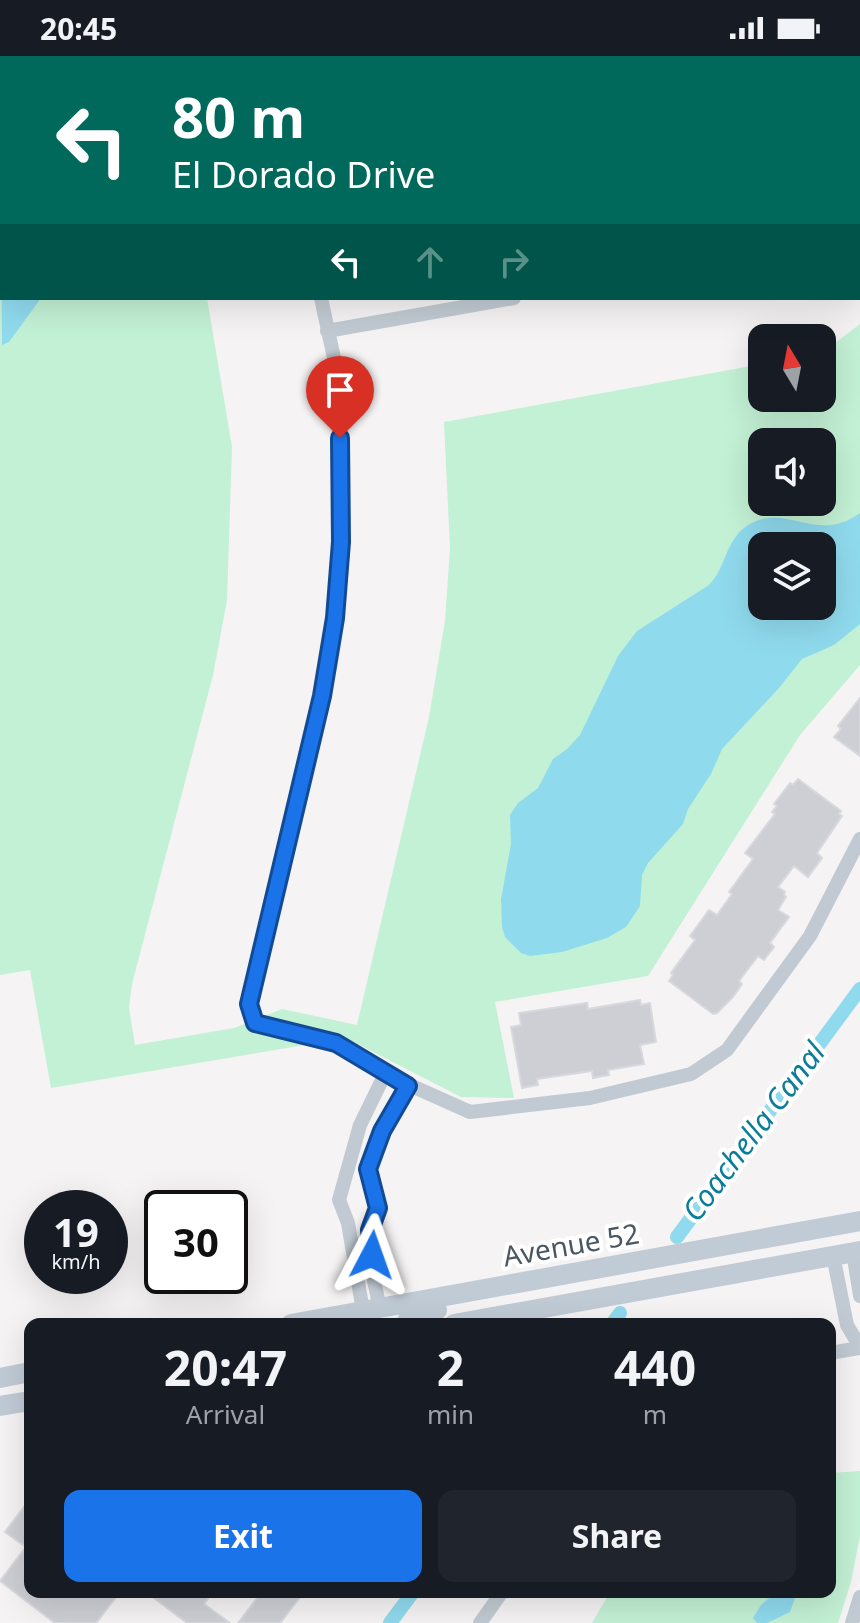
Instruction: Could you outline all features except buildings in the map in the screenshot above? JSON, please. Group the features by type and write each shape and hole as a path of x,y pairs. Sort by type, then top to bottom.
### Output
{"main road":[{"name":"Avenue 52","path":"340,1318 860,1221"},
{"name":"Avenue 52","path":"486,1318 849,1249"},
{"path":"409,1318 476,1303 532,1281"},
{"path":"0,1378 24,1373"},
{"path":"0,1389 24,1385"},
{"path":"0,1406 24,1402"}],"street":[{"path":"321,300 334,358 339,406 341,542 335,618 322,696 249,1004 255,1023 336,1043 408,1086 470,1112 590,1098 691,1074 727,1050 801,949 860,839"},
{"path":"327,331 437,305 492,300"},
{"path":"372,1314 339,1200 360,1125 385,1074"},
{"path":"372,1314 374,1281 370,1230 378,1208 368,1169 382,1131 408,1086"},
{"path":"345,1186 373,1187"},
{"path":"849,1249 860,1296"},
{"path":"836,1352 860,1347 847,1325 849,1249"},
{"path":"852,1623 860,1597"},
{"path":"480,1623 498,1598"}],"green space":[{"path":"0,300 207,300 232,447 227,600 213,675 132,984 129,1008 135,1045 234,1028 282,1009 357,1025 429,717 445,621 450,548 444,422 748,367 748,412 836,412 836,342 860,324 860,665 800,735 648,976 495,1002 514,1098 461,1097 346,1038 51,1088 30,970 0,975"},
{"path":"860,1471 860,1536 851,1582 838,1623 592,1623 607,1598 836,1598 836,1473"}],"water":[{"path":"2,300 40,300 9,342 2,345"},
{"path":"860,513 860,624 834,645 802,659 722,749 711,774 688,809 683,824 648,863 642,875 640,906 626,927 607,938 562,952 530,956 521,953 505,937 502,927 501,899 511,844 510,815 518,803 538,788 553,759 580,735 618,656 637,631 709,585 736,537 750,524 771,518 821,525 843,522"},
{"path":"769,1598 795,1598 790,1612 767,1623 757,1623 753,1618"}],"waterway":[{"name":"Coachella Canal","path":"677,1237 860,989"},
{"name":"Coachella Canal","path":"616,1318 620,1313"},
{"name":"Coachella Canal","path":"390,1623 409,1598"}],"route":[{"path":"340,438 341,542 335,618 322,696 249,1004 255,1023 336,1043 408,1086 382,1131 368,1169 378,1208 370,1230 372,1255"}]}
